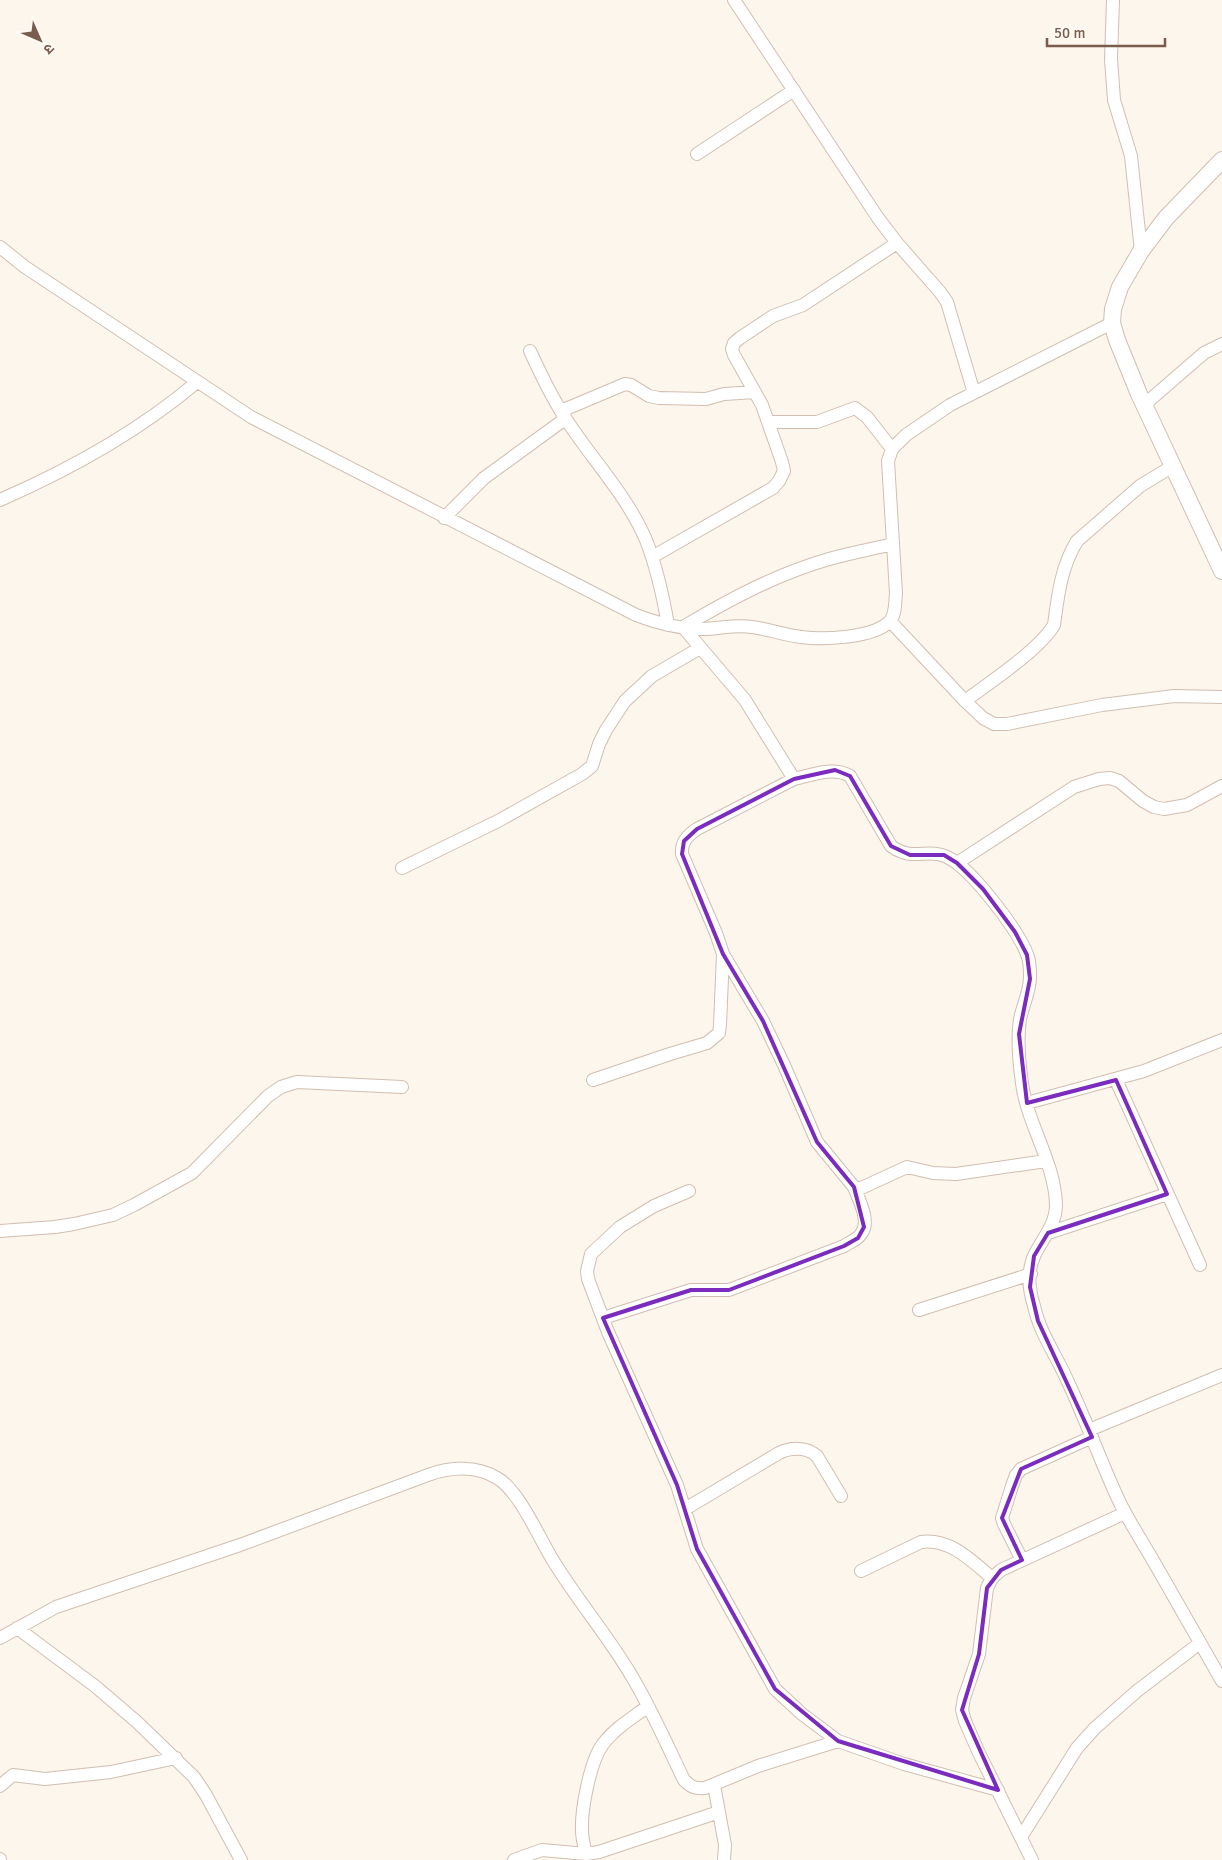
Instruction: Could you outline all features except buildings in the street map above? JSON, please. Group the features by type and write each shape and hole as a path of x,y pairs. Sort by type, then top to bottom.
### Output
{"street":[{"path":"734,0 897,243 947,302 974,393"},
{"path":"1113,0 1111,59 1114,100 1131,156 1141,251"},
{"path":"697,154 794,90"},
{"path":"1222,160 1166,218 1141,251 1120,287 1113,309 1112,323 1117,340 1144,405 1222,571"},
{"path":"652,557 773,488 784,471 769,422 732,349 734,343 773,316 803,305 897,243"},
{"path":"1,250 251,417 444,518 636,615 668,625 703,629 739,626 753,627 803,638 827,638 862,634 878,630 891,622 896,593 888,461 892,449 906,435 950,405 1112,323"},
{"path":"1144,405 1204,353 1222,344"},
{"path":"530,351 563,415 629,508 646,540 661,585 668,625"},
{"path":"0,500 65,470 115,442 171,404 197,382"},
{"path":"444,518 484,478 563,415 625,384 631,385 649,396 659,398 706,399 734,393 755,392"},
{"path":"769,422 818,422 855,408 867,416 892,449"},
{"path":"965,702 1037,645 1050,631 1054,625 1061,576 1077,541 1140,486 1173,466"},
{"path":"684,627 742,593 782,576 830,559 893,544"},
{"path":"891,622 965,702 983,718 994,724 1006,724 1102,705 1165,697 1222,697"},
{"path":"684,627 745,700 794,779"},
{"path":"402,868 498,822 582,774 592,766 606,730 625,701 652,676 700,648"},
{"path":"603,1318 691,1290 728,1290 844,1246 858,1238 862,1233 865,1219 854,1187 817,1142 763,1021 723,954 682,854 684,841 696,830 794,779 835,770 843,772 850,776 891,846 899,852 910,855 919,856 931,852 944,855 957,863 983,889 1015,932 1027,955 1030,979 1019,1034 1022,1087 1046,1161 1056,1205 1054,1219 1048,1233 1034,1256 1031,1274 1030,1287 1038,1321 1068,1380 1125,1513 1222,1680"},
{"path":"957,863 1074,787 1100,779 1110,778 1119,781 1143,801 1154,807 1164,809 1187,804 1222,786"},
{"path":"594,1080 707,1043 713,1039 719,1033 720,1025 723,954"},
{"path":"1027,1103 1144,1072 1222,1040"},
{"path":"1116,1080 1200,1265"},
{"path":"0,1231 74,1224 114,1215 134,1205 192,1173 268,1096 281,1087 297,1082 402,1087"},
{"path":"854,1187 859,1189 865,1187 907,1167 933,1173 956,1174 1046,1161"},
{"path":"689,1191 654,1206 620,1227 591,1254 587,1271 588,1279 603,1318 677,1485 697,1549 775,1689 802,1714 838,1741 904,1764 998,1790"},
{"path":"1048,1233 1167,1194"},
{"path":"919,1310 1031,1274"},
{"path":"1022,1560 1002,1518 1016,1475 1027,1465 1090,1434 1222,1375"},
{"path":"685,1509 779,1452 793,1448 812,1452 817,1456 841,1496"},
{"path":"0,1638 56,1607 72,1601 110,1590 240,1544 428,1474 441,1470 463,1468 485,1472 498,1478 513,1492 555,1563 632,1676 684,1780 690,1787 697,1789 714,1785 758,1766 838,1741"},
{"path":"1032,1860 979,1753 962,1710 964,1698 979,1654 987,1588 992,1578 1001,1570 1125,1513"},
{"path":"862,1571 922,1542 930,1541 953,1548 992,1578"},
{"path":"17,1628 95,1686 176,1758 194,1777 206,1795 241,1860"},
{"path":"1021,1837 1077,1748 1095,1728 1137,1691 1200,1643"},
{"path":"586,1854 582,1832 582,1816 596,1757 602,1745 610,1736 647,1707"},
{"path":"0,1786 13,1776 45,1779 101,1773 176,1758"},
{"path":"714,1785 725,1845 724,1860"},
{"path":"514,1860 542,1850 586,1854 617,1846 718,1812"}],"highlighted area":[{"path":"835,770 850,776 891,846 910,855 944,855 957,863 983,889 1015,932 1027,955 1030,979 1019,1034 1027,1103 1116,1080 1167,1194 1048,1233 1034,1256 1030,1287 1038,1321 1092,1437 1021,1469 1002,1518 1022,1560 1001,1570 987,1588 979,1654 962,1710 998,1790 838,1741 775,1689 697,1549 677,1485 603,1318 691,1290 729,1290 844,1246 858,1238 864,1227 854,1187 817,1142 763,1021 723,954 682,854 684,841 697,829 794,779"}]}
